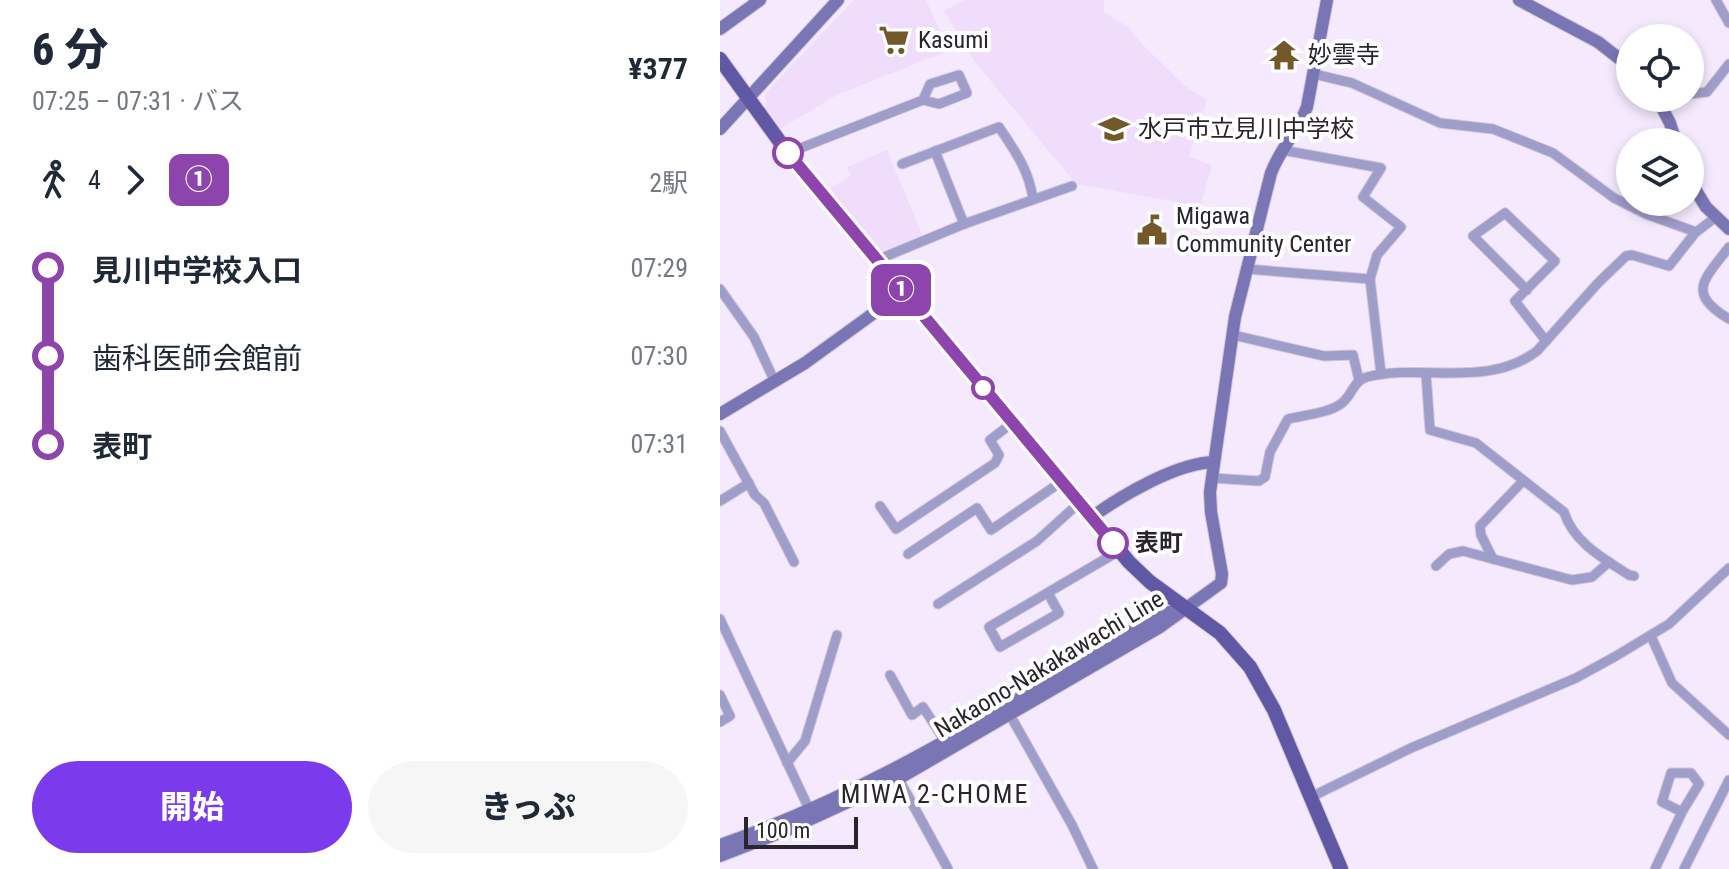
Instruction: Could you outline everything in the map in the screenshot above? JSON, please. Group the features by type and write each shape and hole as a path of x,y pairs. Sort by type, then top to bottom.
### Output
{"main road":[{"path":"720,59 788,153 1119,551 1150,582 1220,633 1250,667 1268,696 1341,869"}],"street":[{"path":"720,29 760,0"},
{"path":"720,129 838,0"},
{"path":"1186,607 1212,591 1222,580 1210,503 1233,335 1246,269 1271,173 1300,123 1314,74 1327,0"},
{"path":"1519,0 1598,42 1616,56"},
{"path":"1716,0 1729,23"},
{"path":"1704,92 1729,64"},
{"path":"1314,74 1352,83 1440,123 1493,129 1553,153 1614,198 1646,214 1696,232"},
{"path":"788,153 923,100 939,104 967,93 959,75 930,84 923,100"},
{"path":"902,164 999,127 1022,160 1030,179 1033,199"},
{"path":"1282,150 1381,168 1363,197 1401,227 1377,255 1370,279 1381,374"},
{"path":"935,151 964,224"},
{"path":"877,260 964,224 1072,186"},
{"path":"1704,200 1729,229"},
{"path":"1527,290 1473,236 1505,213 1555,261 1527,290 1515,301 1546,341"},
{"path":"1212,478 1259,481 1265,477 1270,452 1288,419 1341,404 1359,380 1381,374 1494,372 1526,360 1626,256 1669,266 1696,232 1716,217"},
{"path":"1729,247 1705,279 1703,290 1709,306 1729,319"},
{"path":"1246,269 1370,279"},
{"path":"720,289 754,337 775,382"},
{"path":"720,414 775,382 903,292"},
{"path":"720,308 730,302"},
{"path":"1233,335 1324,356 1353,355 1359,380"},
{"path":"1426,374 1430,430 1476,443 1564,512 1569,527 1609,562 1634,576"},
{"path":"880,506 896,529 995,463 999,455 990,440 1012,423"},
{"path":"720,431 764,503 794,562"},
{"path":"1092,517 1111,504 1189,466 1214,462"},
{"path":"1493,559 1480,526 1523,481"},
{"path":"908,554 977,508 991,530 1061,482"},
{"path":"720,501 749,483"},
{"path":"938,604 1037,541 1079,503"},
{"path":"1048,593 1059,613 1000,647 989,627 1119,551"},
{"path":"1436,566 1455,552 1463,551 1572,580 1592,577 1609,562"},
{"path":"1311,797 1411,748 1576,678 1669,624 1729,568"},
{"name":"Nakaono-Nakakawachi Line","path":"720,856 802,824 1010,715 1160,627 1186,607"},
{"name":"Nakaono-Nakakawachi Line","path":"720,845 896,775 945,741 1155,617 1186,607"},
{"path":"720,619 810,811"},
{"path":"787,763 805,741 837,635"},
{"path":"1651,636 1672,683 1729,735"},
{"path":"890,675 912,715 923,707 945,741"},
{"path":"720,695 730,716 720,722"},
{"path":"1010,715 1093,869"},
{"path":"1655,869 1699,784 1691,773 1671,773 1662,802 1682,812"},
{"path":"896,775 948,869"},
{"path":"1684,869 1729,780"}],"shaded area":[{"path":"854,0 926,0 941,34 935,37 943,53 837,95 780,129 766,111 765,94"},
{"name":"水戸市立見川中学校","path":"964,0 1104,0 1104,12 1128,27 1185,86 1207,100 1189,157 1212,165 1200,206 1076,184 975,62 944,11"},
{"path":"887,150 923,237 884,254 878,251 828,190 851,175 847,167"}],"bus line":[{"name":"①","path":"788,153 1113,543"}],"place":[{"name":"Kasumi","path":"894,40"},
{"name":"妙雲寺","path":"1284,55"},
{"name":"水戸市立見川中学校","path":"1114,129"},
{"name":"Migawa Community Center","path":"1152,230"},
{"name":"表町","path":"1113,543"}],"district":[{"name":"MIWA 2-CHOME","path":"935,794"}]}
